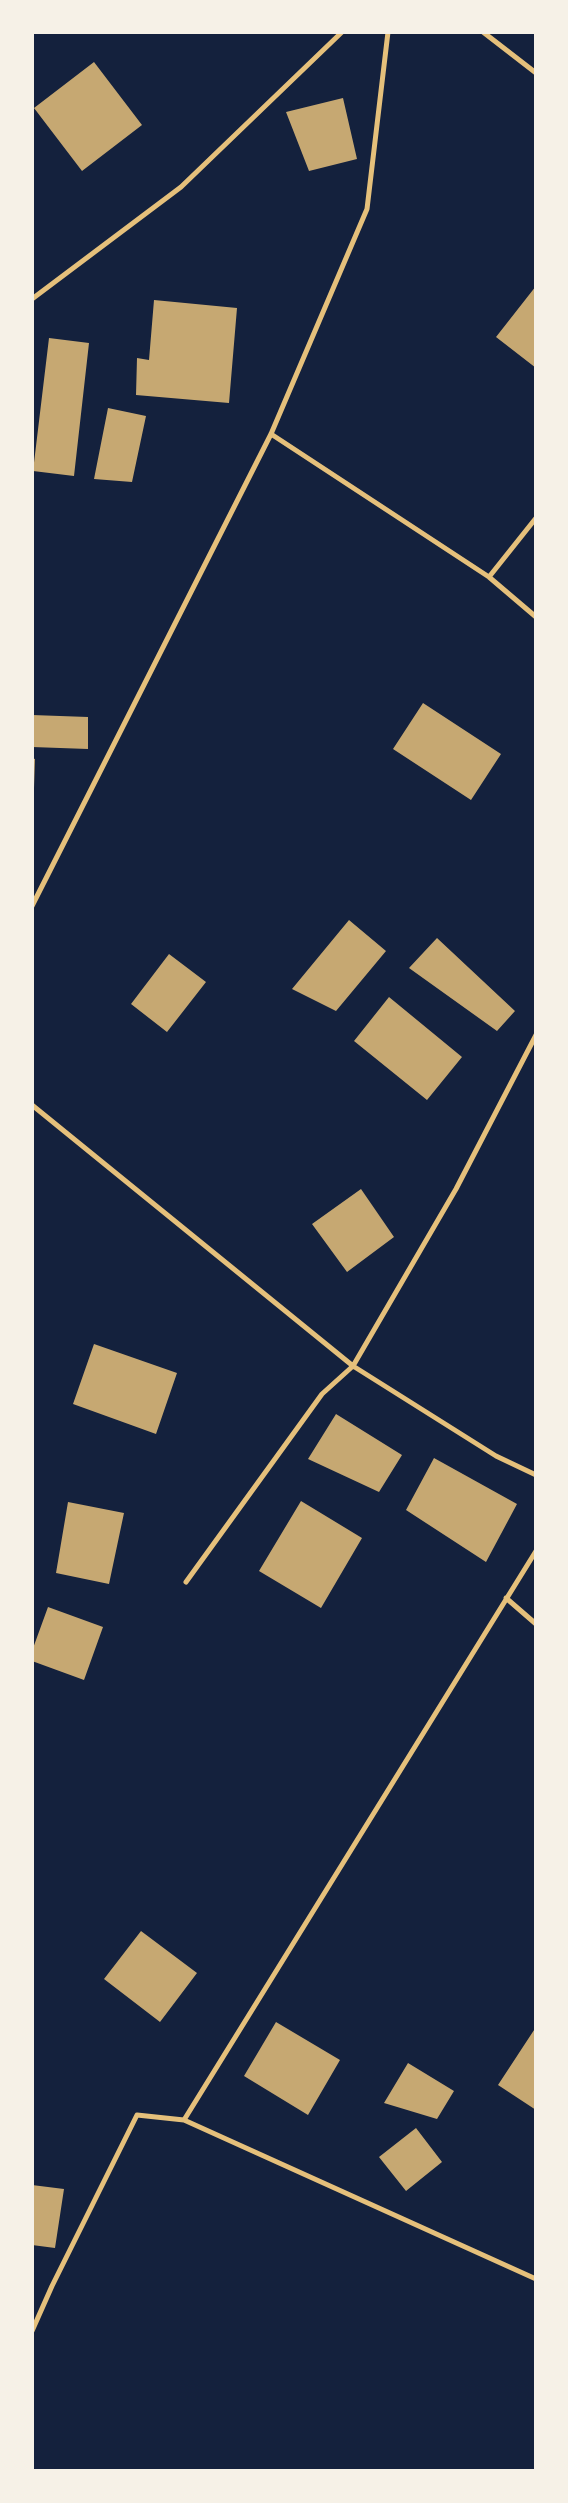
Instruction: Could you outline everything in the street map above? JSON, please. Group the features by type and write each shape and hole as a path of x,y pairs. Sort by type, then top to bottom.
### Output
{"street":[{"path":"32,299 181,186 342,32"},
{"path":"32,906 271,434 368,208 388,32"},
{"path":"483,32 536,73"},
{"path":"271,434 489,577 536,617"},
{"path":"489,577 536,518"},
{"path":"186,1582 322,1394 353,1366 456,1189 536,1035"},
{"path":"32,1105 353,1366 496,1456 536,1475"},
{"path":"184,2120 536,1551"},
{"path":"506,1598 536,1624"},
{"path":"32,2331 52,2286 137,2115 184,2120 536,2279"}],"building":[{"path":"94,62 142,125 82,171 34,108"},
{"path":"343,98 357,159 309,171 286,112"},
{"path":"536,286 536,368 496,337"},
{"path":"154,300 237,308 229,403 136,395 137,358 149,360"},
{"path":"49,338 89,343 74,476 33,471"},
{"path":"108,408 146,416 132,482 94,479"},
{"path":"423,703 501,754 471,800 393,749"},
{"path":"32,715 88,717 88,749 32,747"},
{"path":"32,758 35,759 34,788 32,788"},
{"path":"349,920 386,951 336,1011 292,989"},
{"path":"437,938 515,1011 497,1031 409,968"},
{"path":"169,954 206,982 167,1032 131,1004"},
{"path":"389,997 462,1057 427,1100 354,1041"},
{"path":"361,1189 394,1237 347,1272 312,1224"},
{"path":"94,1344 177,1373 156,1434 73,1404"},
{"path":"336,1414 402,1455 379,1492 308,1459"},
{"path":"434,1458 517,1504 486,1562 406,1510"},
{"path":"301,1501 362,1538 321,1608 259,1571"},
{"path":"68,1502 124,1513 109,1584 56,1573"},
{"path":"48,1607 103,1627 84,1680 32,1661 32,1651"},
{"path":"141,1931 197,1973 160,2022 104,1979"},
{"path":"276,2022 340,2060 308,2115 244,2076"},
{"path":"536,2027 536,2110 498,2085"},
{"path":"408,2063 454,2091 437,2119 384,2103"},
{"path":"416,2128 442,2162 406,2191 379,2157"},
{"path":"32,2185 64,2189 55,2248 32,2245"}]}
